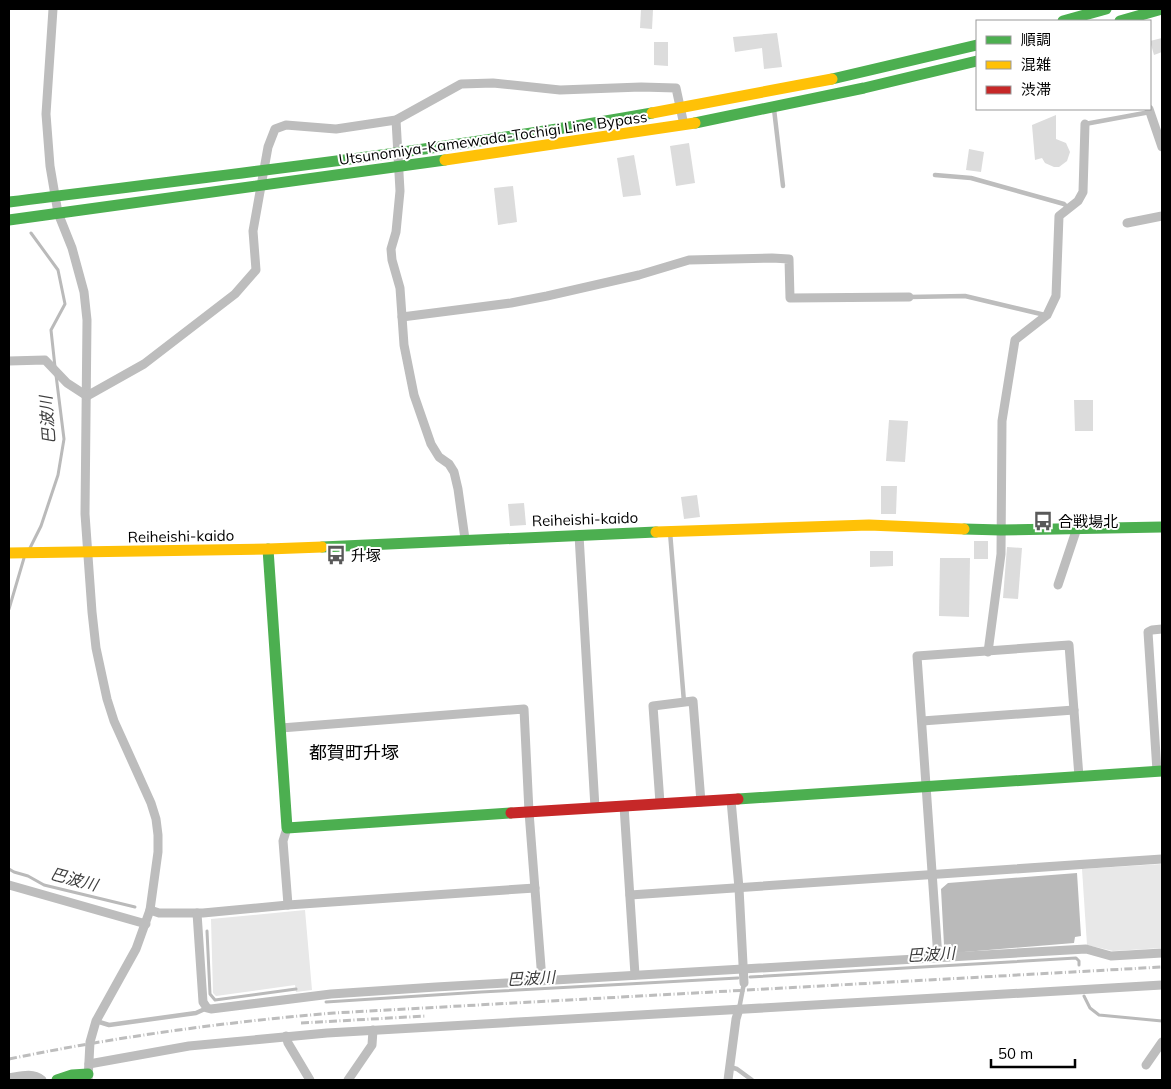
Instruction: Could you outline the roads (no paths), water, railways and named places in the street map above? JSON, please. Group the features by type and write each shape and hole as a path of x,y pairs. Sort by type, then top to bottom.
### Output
{"main road":[{"path":"1067,20 1106,9"},
{"path":"1124,20 1162,9"},
{"name":"Utsunomiya-Kamewada-Tochigi Line Bypass","path":"9,202 398,152 680,109 859,74 976,45"},
{"name":"Utsunomiya-Kamewada-Tochigi Line Bypass","path":"9,220 398,167 684,125 774,108 976,61"},
{"name":"Reiheishi-kaido","path":"9,553 268,550 465,539 869,525 1001,530 1162,527"},
{"path":"268,550 287,828 1159,771"},
{"path":"57,1080 72,1075 88,1073"}],"street":[{"path":"53,9 46,114 50,166 58,213 72,248 84,292 87,320 85,514 93,621 106,699 114,722 151,803 156,819 158,852 150,910 146,924 136,949 96,1021 90,1042 88,1073 189,1046 286,1036 1162,985"},
{"path":"87,396 144,364 235,294 256,270 253,231 268,147 276,129 280,127 286,125 336,129 396,120 461,84 493,84 560,90 641,87 676,88 684,125"},
{"path":"1150,113 1162,117"},
{"path":"1150,113 1162,147"},
{"path":"396,120 400,191 399,209 391,249 400,288 404,345 414,395 430,444 454,472 465,539"},
{"path":"988,652 1001,554 1002,422 1015,340 1047,315 1056,296 1059,216 1078,201 1083,192 1084,124"},
{"path":"1127,223 1162,216"},
{"path":"402,317 511,303 547,296 639,275 690,260 789,259 790,298 909,297"},
{"path":"9,361 44,360 67,383 87,396"},
{"path":"1058,585 1077,528"},
{"path":"578,535 595,808"},
{"path":"1159,771 1148,632 1162,629"},
{"path":"938,958 917,656 1069,645 1079,777"},
{"path":"660,803 653,706 693,701 701,802"},
{"path":"281,728 524,709 529,812 542,980"},
{"path":"922,721 1074,710"},
{"path":"731,800 739,888 744,983"},
{"path":"624,806 635,975"},
{"path":"287,828 283,842 288,905"},
{"path":"630,895 1162,858"},
{"path":"9,885 146,924"},
{"path":"150,910 159,913 197,913 535,888"},
{"path":"197,913 203,1002 207,1008 332,994 542,980 1086,950 1111,956 1162,954"},
{"path":"728,1080 739,1009"},
{"path":"348,1080 372,1045 373,1030"},
{"path":"286,1036 310,1080"},
{"path":"1146,1065 1162,1042"},
{"path":"9,1078 30,1074 36,1075 42,1080"}],"lane":[{"path":"774,108 783,186"},
{"path":"1084,124 1150,113"},
{"path":"934,175 971,178 1064,204 1068,208"},
{"path":"909,297 965,296 1047,315"},
{"path":"670,531 684,702"},
{"path":"739,1009 744,983"},
{"path":"96,1021 109,1025 196,1013 207,1008"},
{"path":"730,1067 737,1069 752,1080"}],"waterway":[{"name":"巴波川","path":"31,233 58,270 65,304 51,330 55,367"},
{"name":"巴波川","path":"30,548 41,526 58,475 64,439 56,375"},
{"name":"巴波川","path":"9,609 24,558"},
{"name":"巴波川","path":"9,869 28,876 44,885 135,907"},
{"name":"巴波川","path":"207,931 210,994 215,1000 296,989"},
{"name":"巴波川","path":"750,977 1076,958 1079,961 1079,965"},
{"name":"巴波川","path":"326,1002 738,978"},
{"name":"巴波川","path":"1084,996 1090,1008 1099,1015 1162,1021"}],"railway":[{"path":"9,1059 170,1031 334,1013 1162,967"},
{"path":"301,1023 426,1016"}],"place":[{"name":"合戦場北","path":"1043,521"},
{"name":"升塚","path":"336,555"}],"district":[{"name":"都賀町升塚","path":"354,752"}]}
